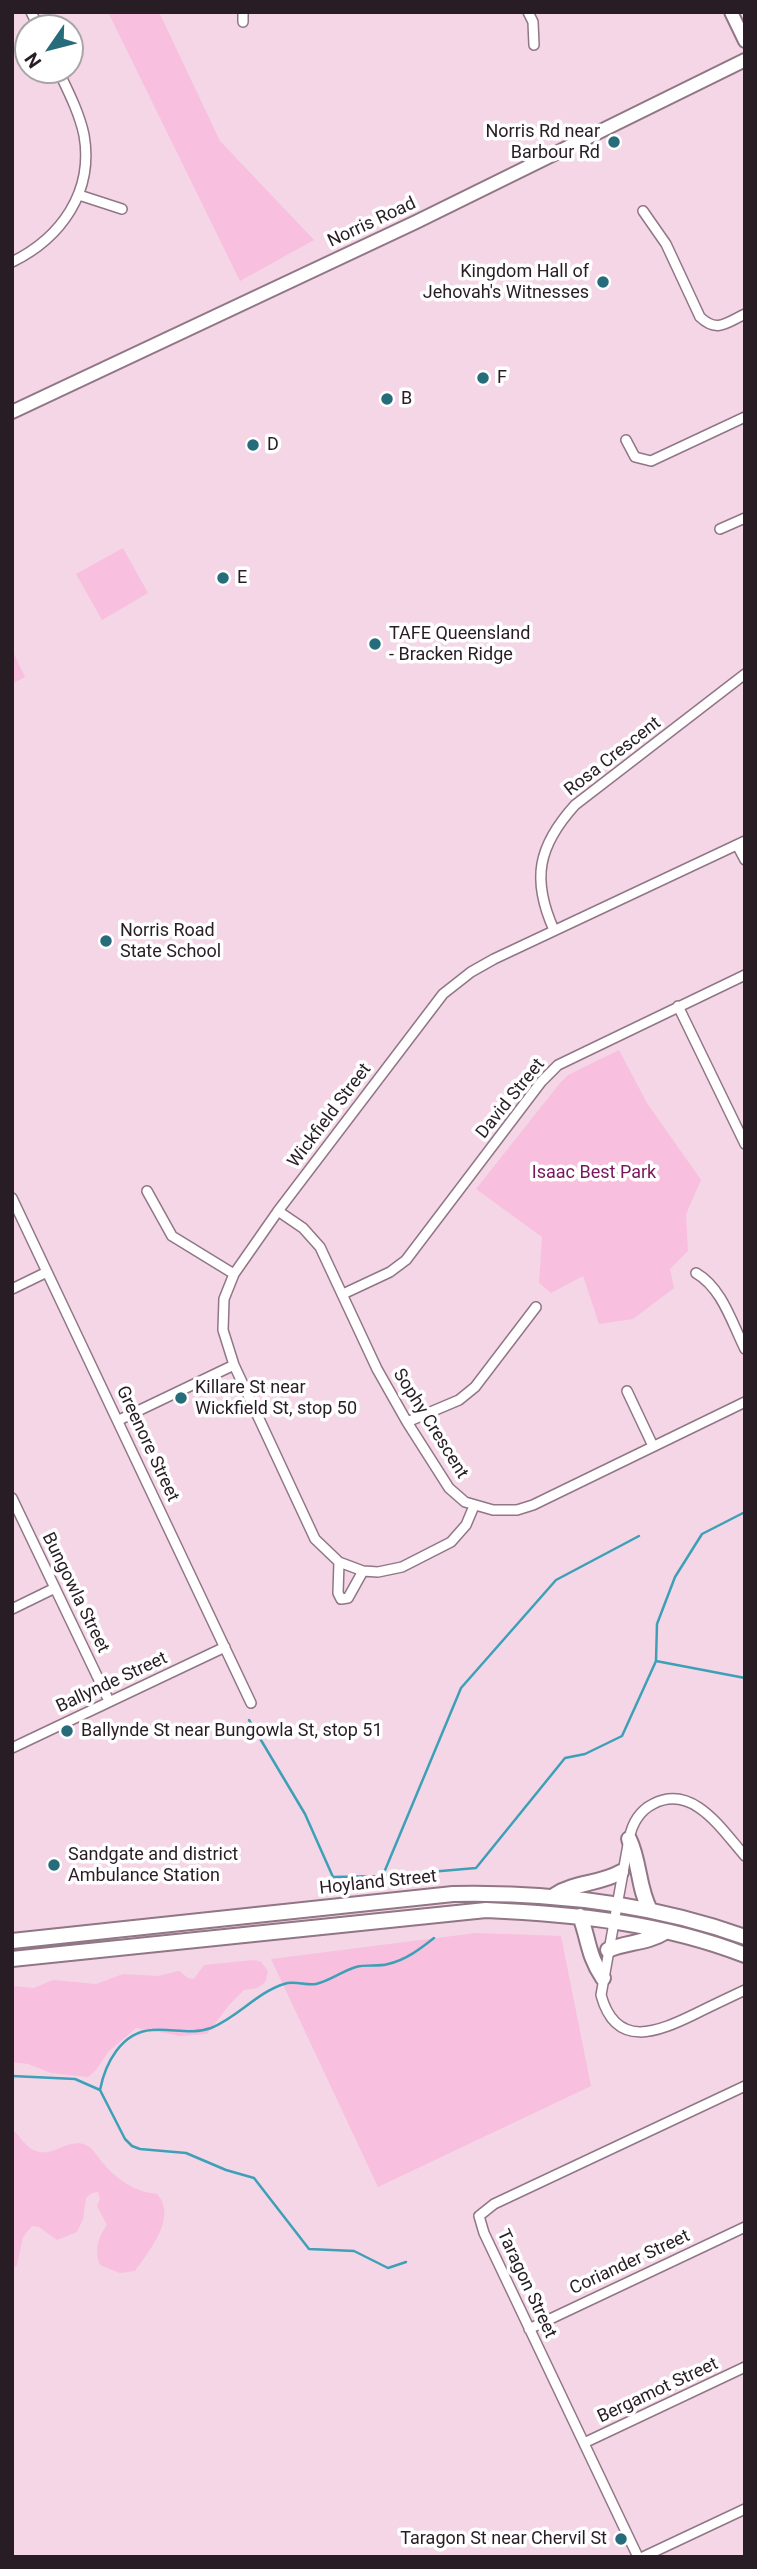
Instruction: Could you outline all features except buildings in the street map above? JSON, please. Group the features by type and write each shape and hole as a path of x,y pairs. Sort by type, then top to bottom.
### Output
{"main road":[{"path":"731,12 745,41"},
{"name":"Norris Road","path":"12,412 416,222 745,60"},
{"path":"629,1839 635,1852 642,1891 650,1910"},
{"path":"555,1895 568,1887 608,1879 621,1872"},
{"name":"Hoyland Street","path":"12,1941 453,1894 508,1893 555,1895 616,1903 687,1919 745,1937"},
{"name":"Hoyland Street","path":"12,1959 486,1910 580,1916 613,1921 665,1932 745,1955"},
{"path":"580,1916 592,1961 603,1978"},
{"path":"608,1950 626,1943 656,1938 665,1932"}],"street":[{"path":"528,12 533,22 534,46"},
{"path":"12,262 45,243 79,195 85,154 84,137 79,117 64,84"},
{"path":"79,195 122,209"},
{"path":"643,211 666,244 700,317 716,327 745,314"},
{"path":"626,440 635,457 652,461 745,417"},
{"path":"720,529 745,518"},
{"name":"Rosa Crescent","path":"554,930 541,897 539,882 543,856 563,819 575,805 745,674"},
{"path":"741,843 745,860"},
{"name":"Wickfield Street","path":"474,1506 466,1525 451,1542 402,1567 378,1572 363,1571 340,1562 315,1539 234,1365 223,1330 224,1299 233,1274 443,994 471,972 554,930 741,843"},
{"name":"David Street","path":"343,1294 390,1272 406,1259 552,1070 565,1060 745,975"},
{"path":"678,1006 745,1144"},
{"path":"147,1191 172,1236 233,1274"},
{"name":"Greenore Street","path":"12,1198 251,1703"},
{"name":"Sophy Crescent","path":"278,1211 303,1228 320,1247 377,1369 407,1422 449,1488 474,1506"},
{"path":"12,1289 47,1272"},
{"path":"696,1273 708,1280 720,1297 745,1349"},
{"path":"407,1422 459,1400 475,1387 536,1307"},
{"path":"119,1420 234,1365"},
{"path":"627,1391 653,1446"},
{"path":"474,1506 517,1510 533,1505 745,1402"},
{"name":"Bungowla Street","path":"12,1498 109,1701"},
{"path":"340,1562 338,1593 341,1600 348,1598 363,1571"},
{"path":"12,1609 55,1588"},
{"name":"Ballynde Street","path":"12,1748 225,1647"},
{"path":"745,1856 707,1813 688,1801 676,1798 657,1802 641,1812 631,1828 621,1872 601,1995 608,2012 624,2027 646,2033 664,2029 745,1990"},
{"name":"Taragon Street","path":"640,2557 484,2233 480,2214 494,2204 745,2085"},
{"name":"Coriander Street","path":"529,2329 745,2227"},
{"name":"Bergamot Street","path":"584,2443 745,2367"},
{"path":"640,2557 745,2508"}],"green space":[{"path":"108,12 159,12 220,141 314,240 240,281"},
{"path":"123,548 148,593 102,620 76,574"},
{"path":"12,650 25,677 12,684"},
{"name":"Isaac Best Park","path":"619,1050 647,1103 701,1180 686,1214 688,1251 670,1269 674,1288 633,1319 599,1324 583,1276 551,1293 539,1283 542,1237 476,1189 568,1075"},
{"path":"476,1933 561,1936 591,2086 378,2187 271,1959"},
{"path":"254,1960 261,1962 268,1971 266,1981 258,1988 244,1990 207,2034 181,2036 136,2028 108,2052 88,2077 51,2073 28,2064 12,2062 12,1986 34,1988 53,1980 96,1984 123,1974 158,1976 179,1971 194,1979 204,1965"},
{"path":"12,2129 26,2145 36,2151 49,2152 74,2144 88,2146 120,2180 141,2191 157,2194 163,2203 163,2223 154,2244 135,2271 120,2273 100,2265 98,2244 107,2225 97,2206 100,2199 98,2192 86,2198 83,2219 77,2232 57,2240 39,2227 32,2226 23,2237 17,2265 12,2269"}],"waterway":[{"path":"249,1720 305,1814 333,1877 383,1876 476,1868 565,1758 585,1754 622,1736 656,1661 657,1624 675,1577 702,1534 745,1512"},
{"path":"383,1875 461,1688 556,1580 639,1536"},
{"path":"656,1661 745,1678"},
{"path":"12,2076 75,2079 100,2090 110,2060 116,2051 123,2043 141,2032 196,2031 211,2028 274,1988 288,1983 316,1984 356,1967 395,1962 434,1938"},
{"path":"100,2090 125,2139 132,2146 186,2153 226,2170 254,2178 309,2249 354,2251 388,2268 406,2262"}],"place":[{"name":"Norris Rd near Barbour Rd","path":"614,142"},
{"name":"Kingdom Hall of Jehovah's Witnesses","path":"603,282"},
{"name":"F","path":"483,378"},
{"name":"B","path":"387,399"},
{"name":"D","path":"253,445"},
{"name":"E","path":"223,578"},
{"name":"TAFE Queensland - Bracken Ridge","path":"375,644"},
{"name":"Norris Road State School","path":"106,941"},
{"name":"Killare St near Wickfield St, stop 50","path":"181,1398"},
{"name":"Ballynde St near Bungowla St, stop 51","path":"67,1731"},
{"name":"Sandgate and district Ambulance Station","path":"54,1865"},
{"name":"Taragon St near Chervil St","path":"621,2539"}]}
